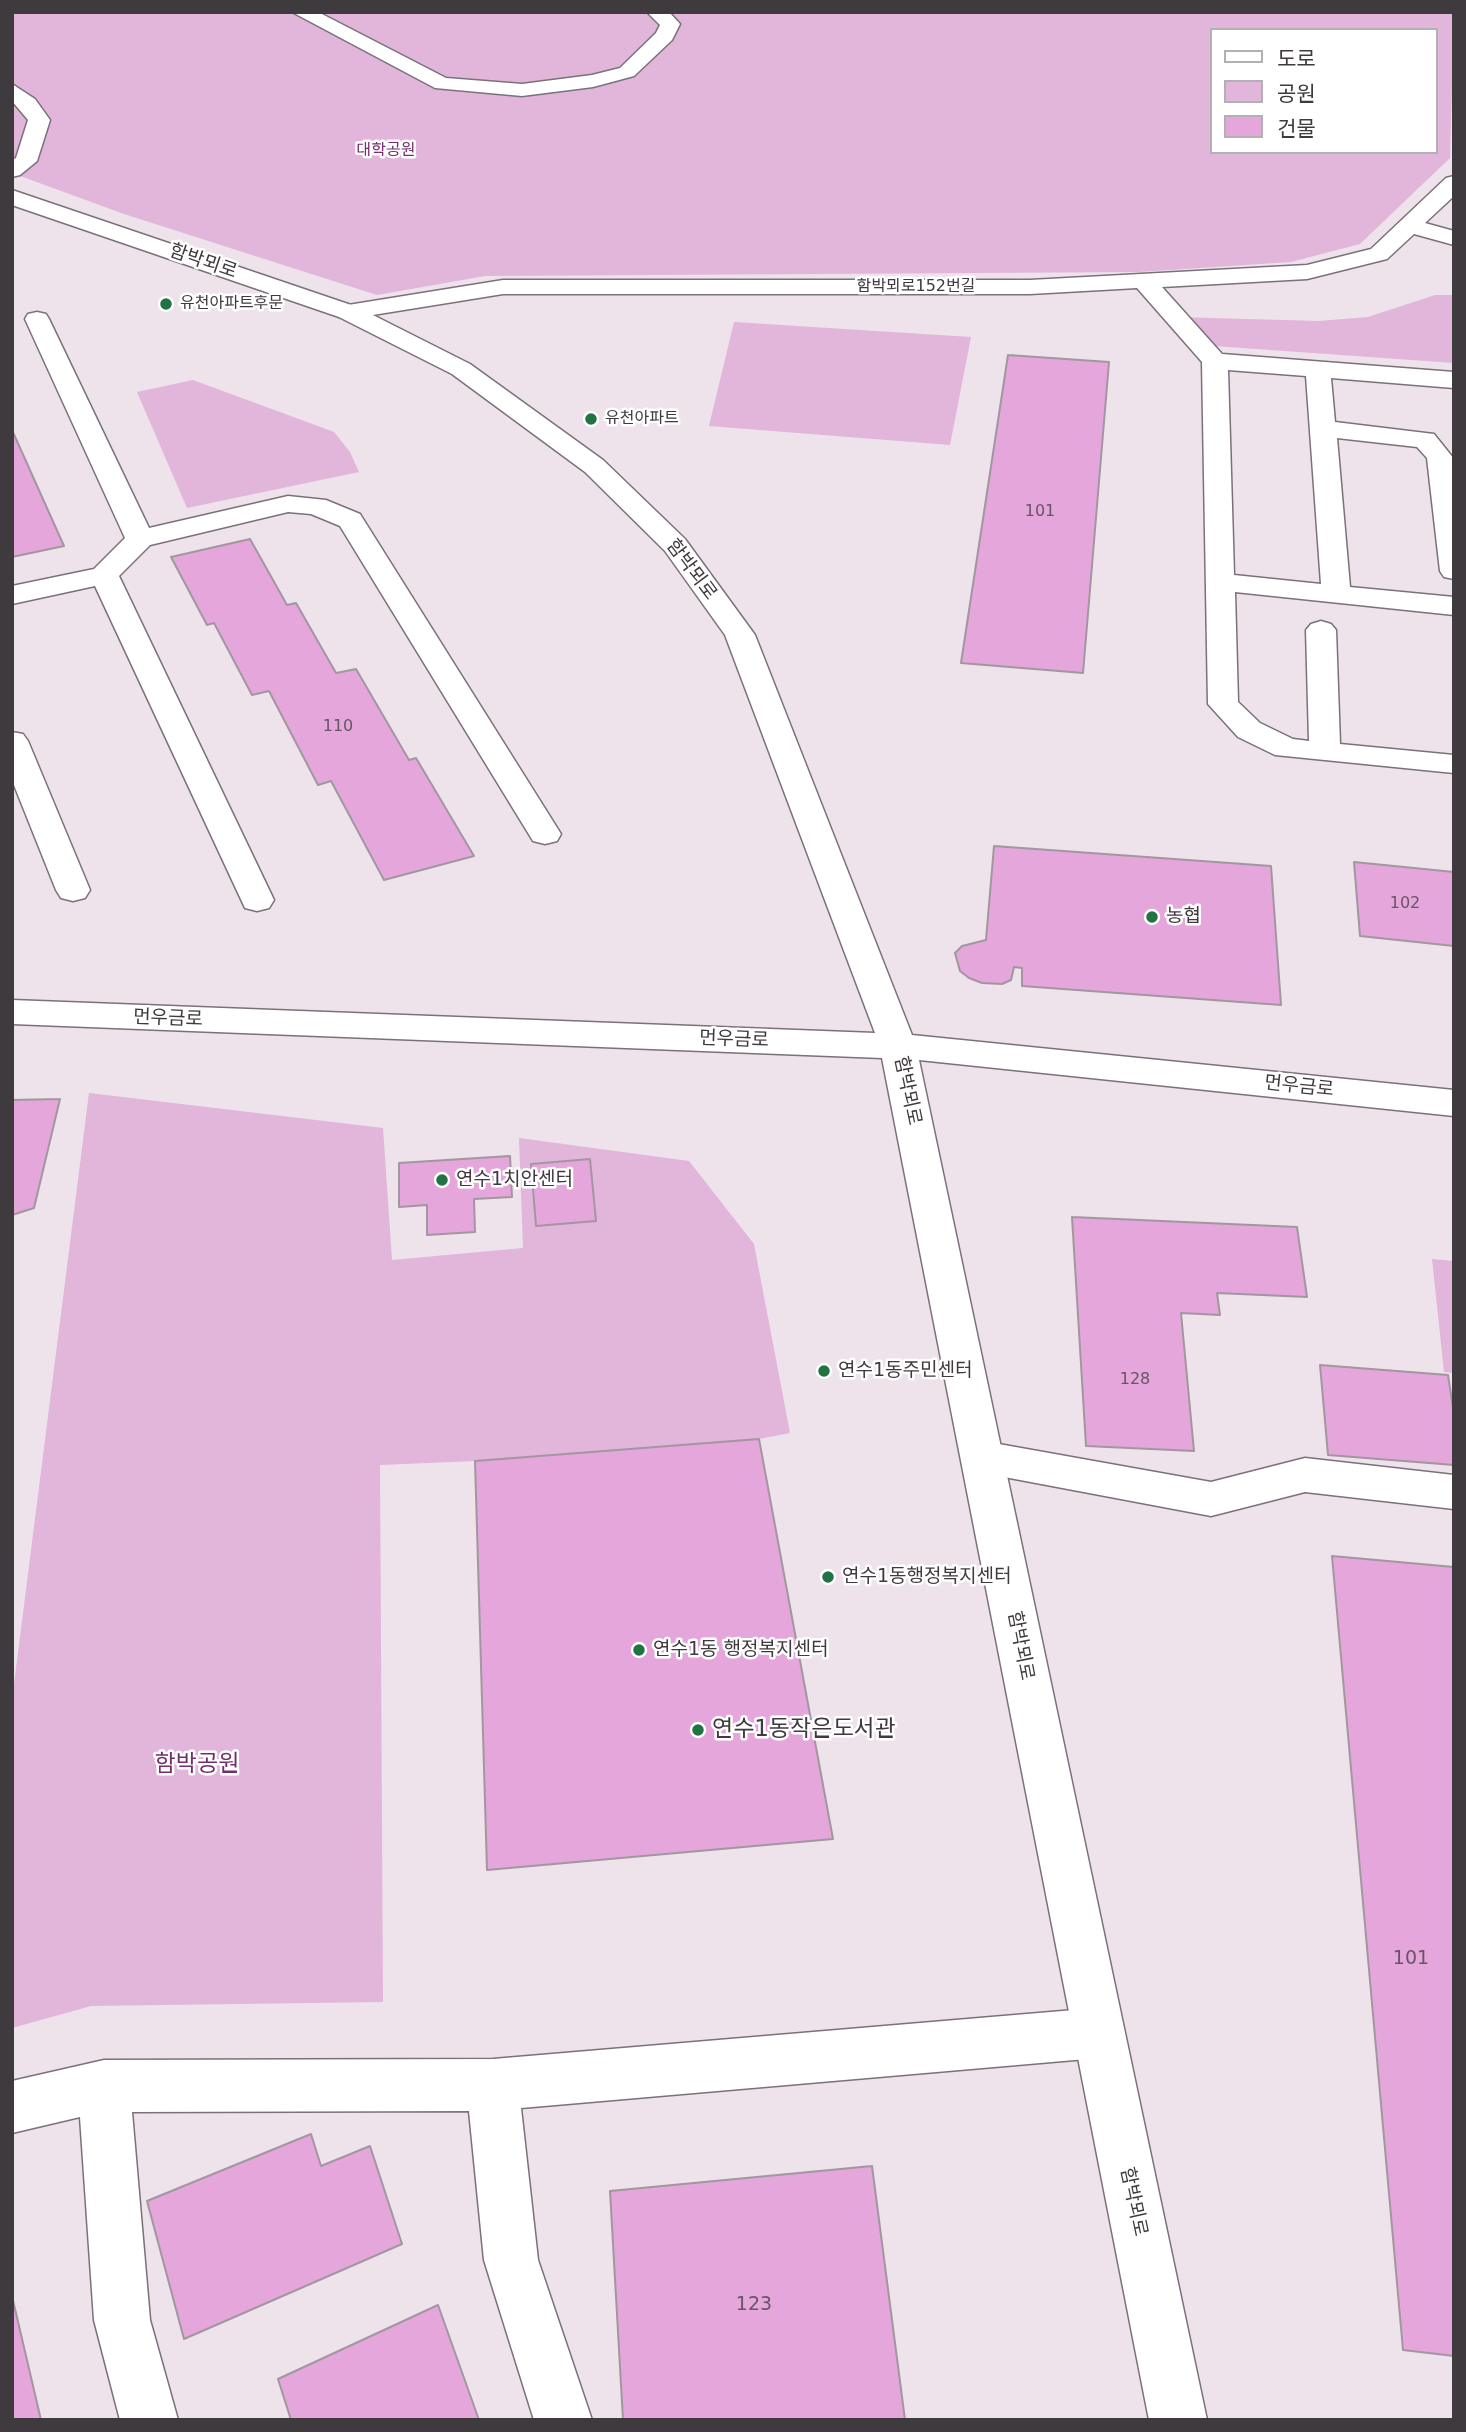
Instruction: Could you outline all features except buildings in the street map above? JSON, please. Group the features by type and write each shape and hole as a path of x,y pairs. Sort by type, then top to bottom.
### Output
{"main road":[{"path":"302,12 442,84 522,90 593,81 627,72 656,48 665,36 670,24 657,12"},
{"path":"12,90 28,103 39,120 26,161 12,170"},
{"name":"함박뫼로152번길","path":"348,312 503,287 1030,287 1307,272 1379,254 1412,226 1454,183"},
{"name":"함박뫼로","path":"12,197 348,312 461,369 594,466 675,545 740,635 898,1045 1178,2420"},
{"path":"1412,226 1454,238"},
{"path":"1143,281 1215,362 1223,704 1249,730 1286,748 1454,764"},
{"path":"37,319 140,538"},
{"path":"1215,362 1454,380"},
{"path":"1318,369 1336,594"},
{"path":"1323,429 1424,440 1440,456 1454,571"},
{"path":"12,595 104,575 140,538 288,504 316,506 350,520 545,834"},
{"path":"104,575 257,900"},
{"path":"1220,582 1454,606"},
{"path":"1321,630 1325,752"},
{"path":"12,741 73,890"},
{"name":"먼우금로","path":"12,1012 898,1045 1454,1103"},
{"path":"982,1458 1210,1499 1306,1475 1454,1492"},
{"path":"12,2107 104,2086 493,2085 1098,2033"},
{"path":"493,2085 498,2160 511,2260 563,2420"},
{"path":"104,2086 122,2320 149,2420"}],"green space":[{"name":"대학공원","path":"12,12 1454,12 1450,158 1360,244 1291,262 1139,272 485,276 377,295 124,214 12,173"},
{"path":"1435,295 1454,295 1454,363 1200,345 1175,317 1319,321 1368,317"},
{"path":"734,322 971,337 950,445 709,426"},
{"path":"193,380 334,432 350,452 359,472 187,508 137,392"},
{"name":"함박공원","path":"89,1093 383,1128 392,1260 523,1248 519,1138 689,1161 754,1244 790,1433 759,1439 475,1461 380,1465 383,2002 91,2006 12,2028 12,1700"},
{"path":"1432,1259 1454,1261 1454,1373 1444,1372"}],"place":[{"name":"유천아파트후문","path":"166,304"},
{"name":"유천아파트","path":"591,419"},
{"name":"농협","path":"1152,917"},
{"name":"연수1치안센터","path":"442,1180"},
{"name":"연수1동주민센터","path":"824,1371"},
{"name":"연수1동행정복지센터","path":"828,1577"},
{"name":"연수1동 행정복지센터","path":"639,1650"},
{"name":"연수1동작은도서관","path":"698,1730"}]}
